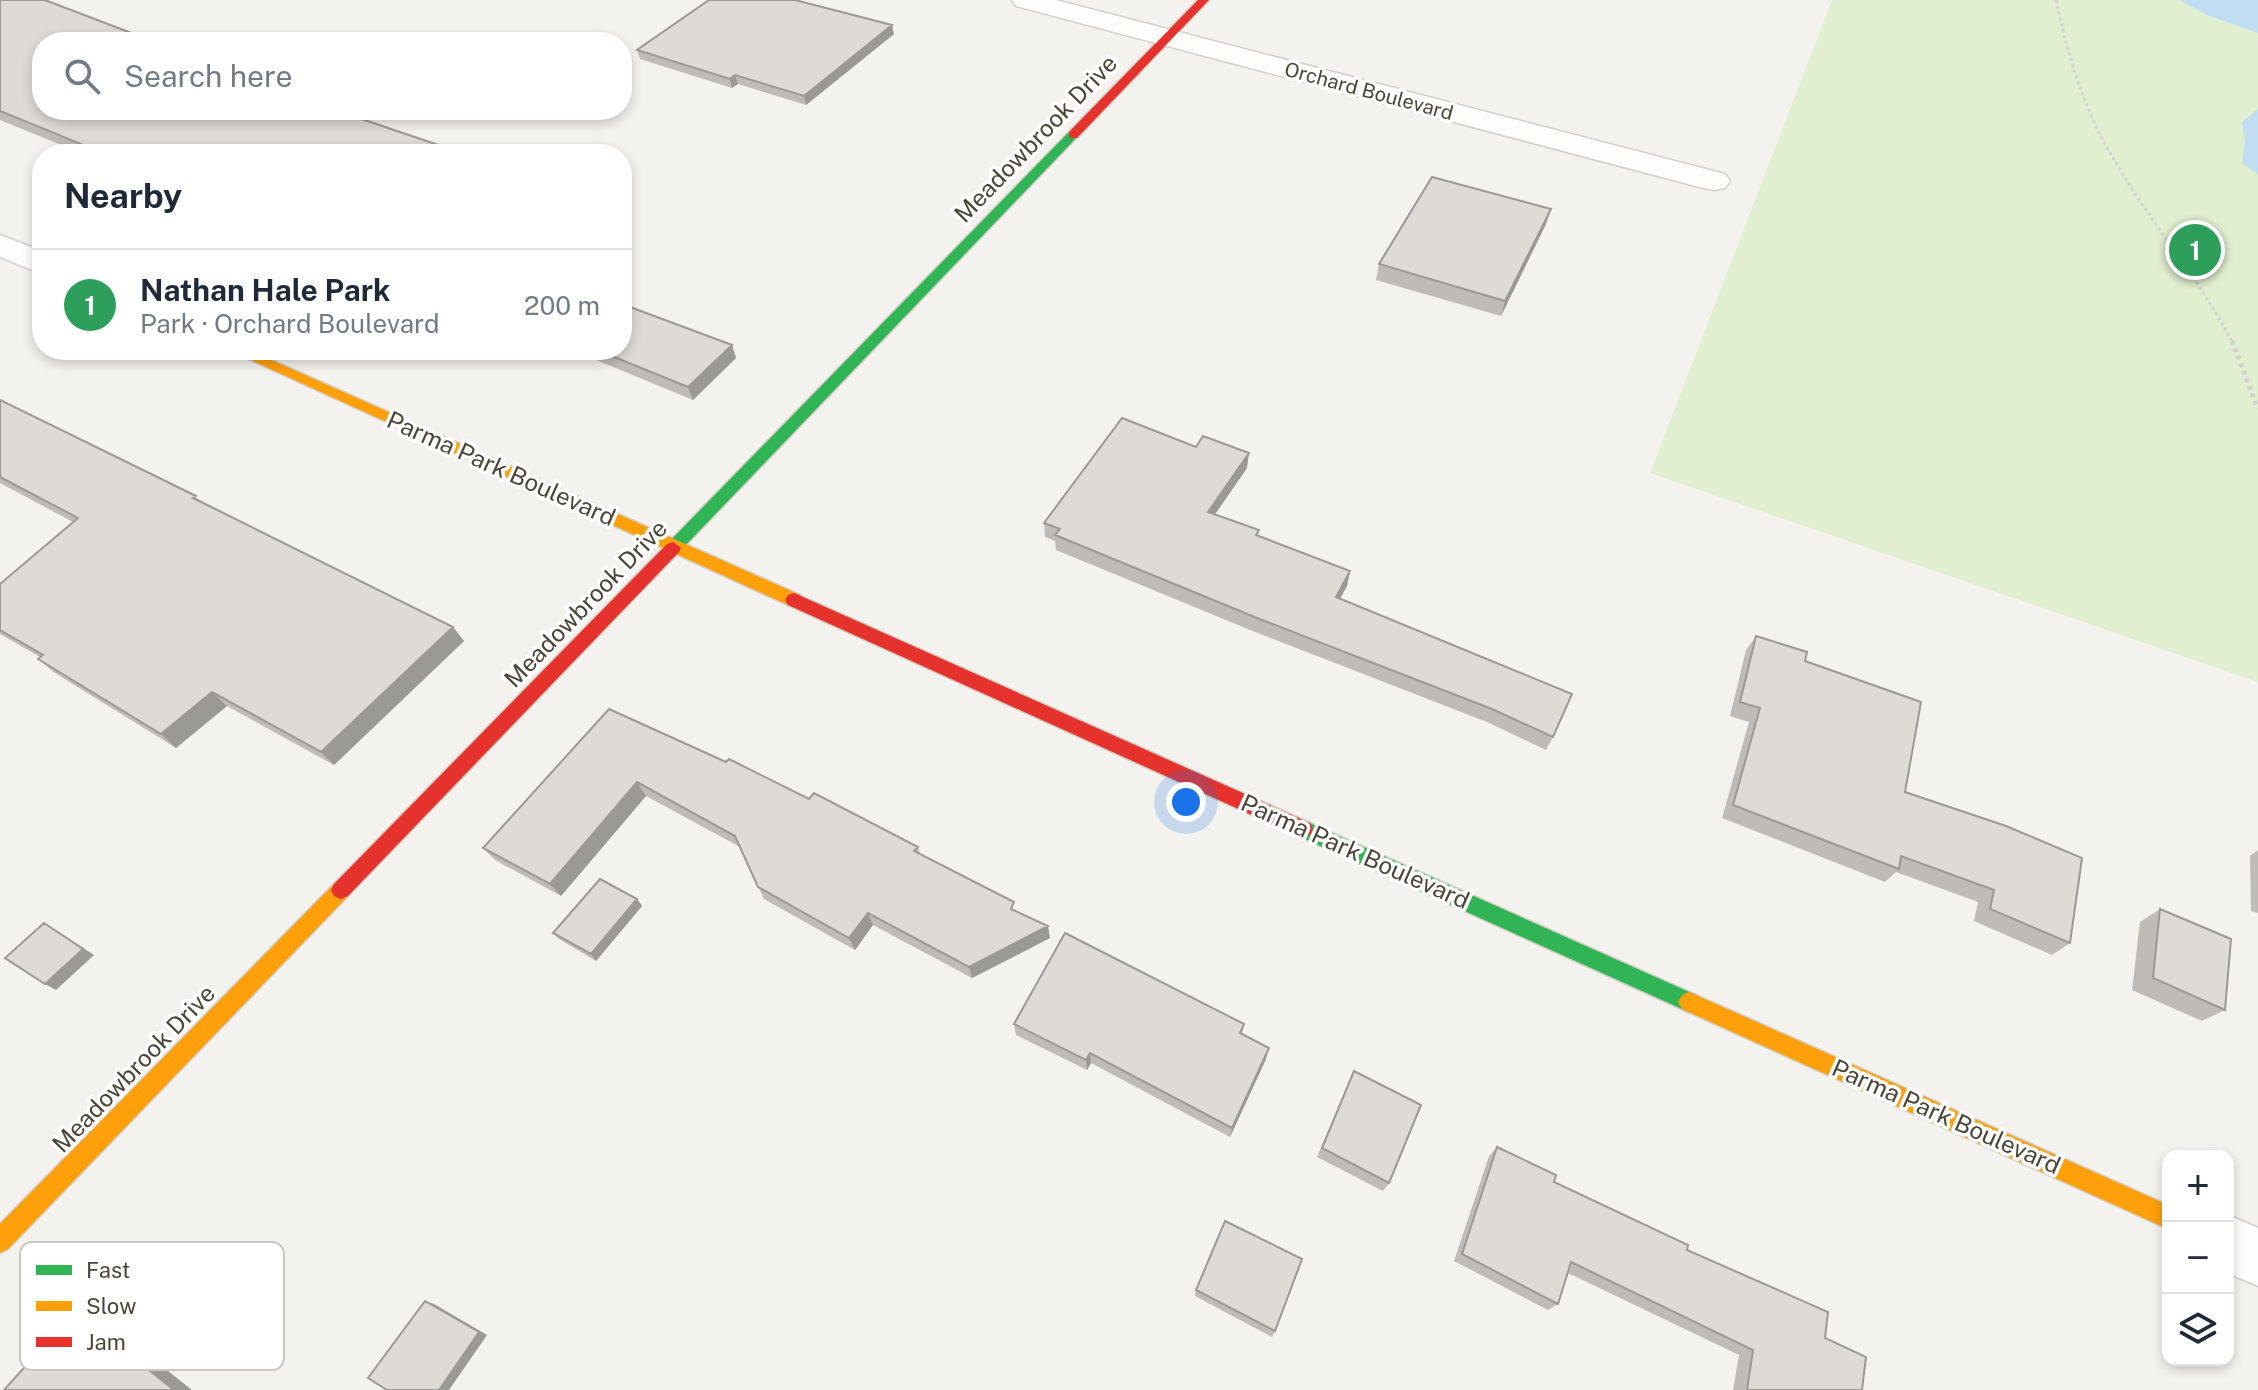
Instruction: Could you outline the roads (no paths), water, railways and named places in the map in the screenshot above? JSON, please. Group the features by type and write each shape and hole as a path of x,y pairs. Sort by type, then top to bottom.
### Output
{"street":[{"name":"Orchard Boulevard","path":"1025,0 1714,181"},
{"name":"Meadowbrook Drive","path":"0,1241 1204,0"},
{"path":"0,245 32,259"},
{"name":"Parma Park Boulevard","path":"258,360 2162,1214"},
{"path":"2234,1247 2258,1257"}],"water":[{"path":"2179,0 2258,0 2258,33 2207,15"},
{"path":"2258,109 2258,174 2242,163 2245,141 2242,122"}],"place":[{"name":"Nathan Hale Park","path":"2195,250"}]}
